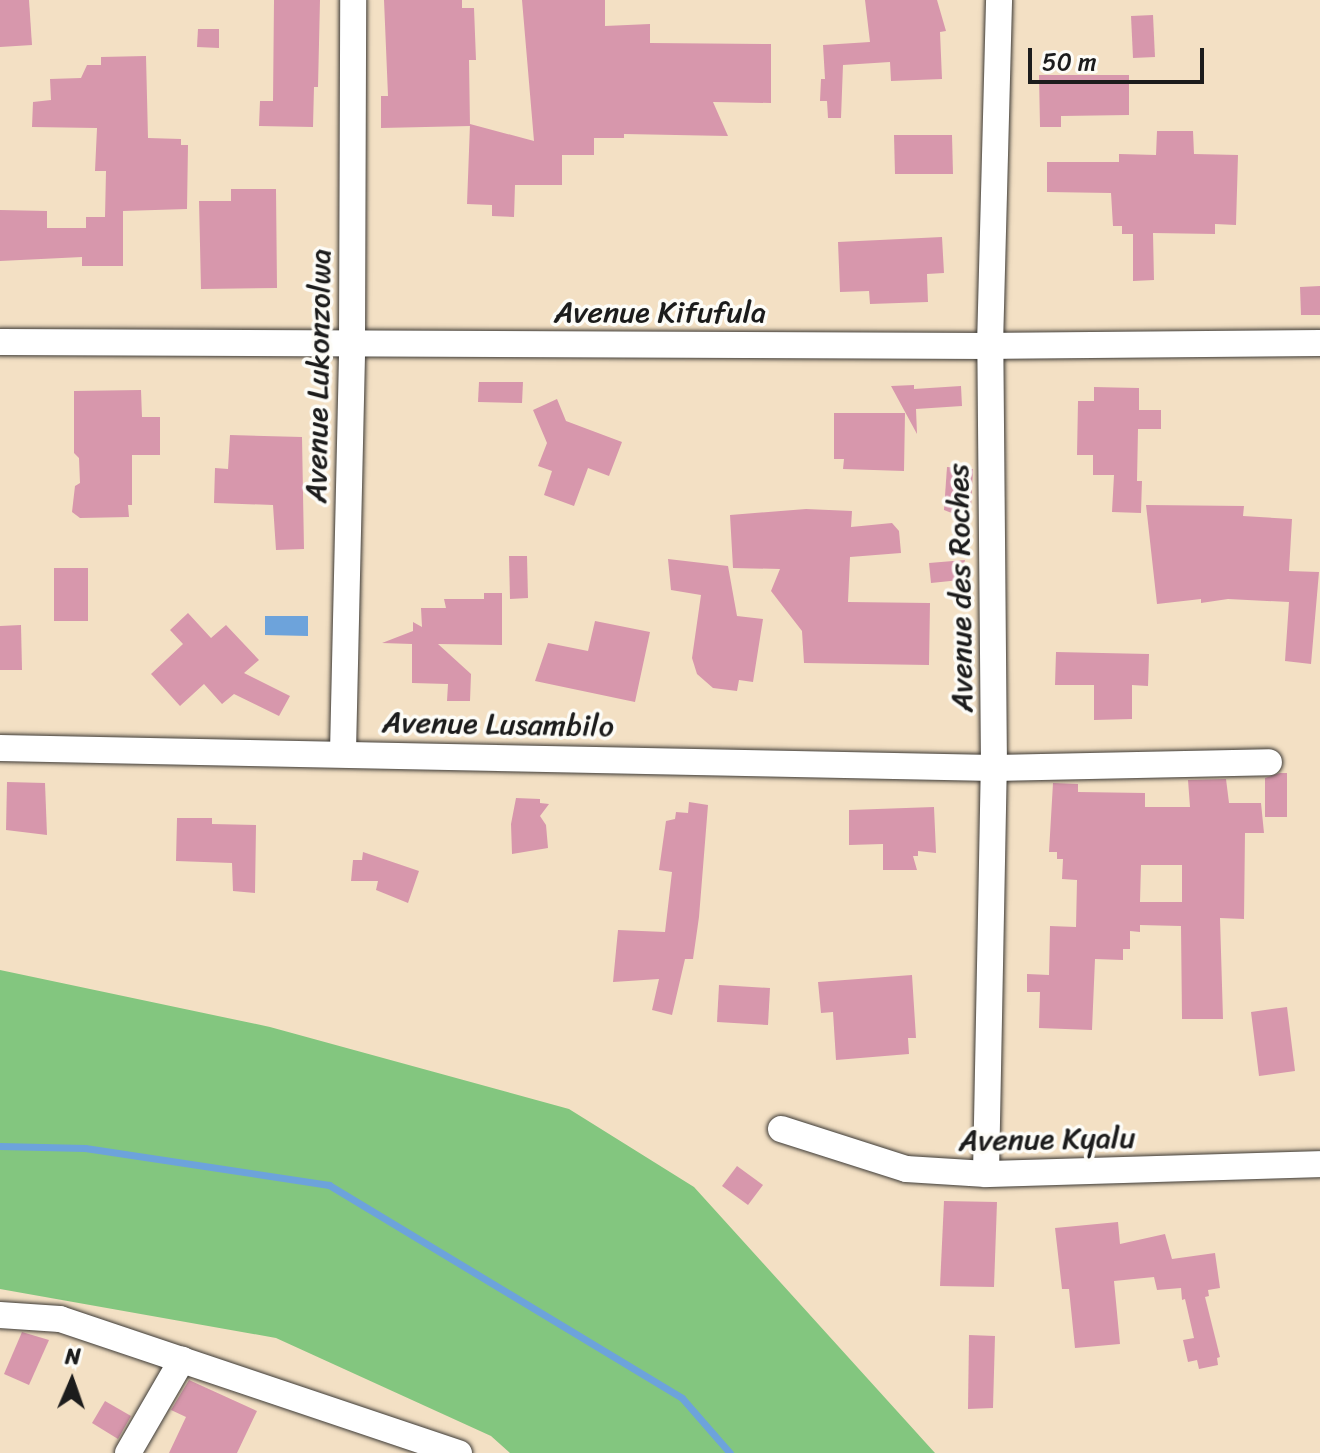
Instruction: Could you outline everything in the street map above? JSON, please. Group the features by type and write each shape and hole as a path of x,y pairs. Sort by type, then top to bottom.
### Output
{"street":[{"name":"Avenue Lukonzolwa","path":"343,752 352,343 353,0"},
{"name":"Avenue des Roches","path":"986,1174 994,768 990,346 999,0"},
{"name":"Avenue Kifufula","path":"0,342 990,346 1320,343"},
{"name":"Avenue Lusambilo","path":"0,748 343,752 994,768 1269,762"},
{"name":"Avenue Kyalu","path":"781,1129 906,1169 986,1174 1320,1164"},
{"path":"0,1315 60,1319 459,1453"},
{"path":"128,1453 182,1360"}],"green space":[{"path":"0,970 270,1027 569,1109 694,1187 935,1453 510,1453 491,1436 276,1338 0,1289"}],"water":[{"path":"265,616 308,616 308,636 265,635"}],"building":[{"path":"0,0 29,0 32,45 0,47"},
{"path":"274,0 320,0 318,87 314,87 313,127 259,126 260,101 273,101"},
{"path":"384,0 462,0 462,8 474,8 476,60 469,60 470,126 381,128 381,96 388,96"},
{"path":"522,0 605,0 605,26 650,24 650,43 771,44 771,103 713,102 728,136 624,134 624,138 594,138 594,155 562,155 562,185 515,185 514,217 492,216 492,205 467,204 470,124 534,141"},
{"path":"865,0 937,0 946,31 940,32 942,79 891,81 890,62 843,65 841,118 828,118 827,101 820,101 821,79 825,79 823,45 870,42"},
{"path":"1153,15 1155,57 1133,58 1131,16"},
{"path":"198,29 219,29 219,48 197,47"},
{"path":"146,56 148,138 181,139 181,145 188,145 187,209 123,211 123,266 82,266 82,257 0,261 0,210 47,211 47,228 86,228 86,217 105,217 106,171 95,171 97,128 32,127 33,102 51,100 50,79 81,78 87,65 101,65 101,57"},
{"path":"1039,75 1129,75 1129,115 1061,116 1061,127 1040,127"},
{"path":"1157,131 1193,131 1194,154 1238,155 1236,225 1215,224 1215,234 1153,233 1154,280 1133,281 1133,234 1122,234 1122,226 1113,226 1111,193 1047,192 1047,162 1119,162 1119,154 1156,155"},
{"path":"894,135 952,135 953,174 895,174"},
{"path":"231,189 276,189 277,288 201,289 199,201 231,201"},
{"path":"942,237 944,273 927,274 928,302 870,304 869,291 840,292 838,242"},
{"path":"1320,286 1320,315 1301,315 1300,287"},
{"path":"479,382 523,382 522,403 478,402"},
{"path":"914,385 914,389 961,386 962,406 916,409 917,434 891,386"},
{"path":"1094,387 1139,388 1139,410 1161,410 1161,429 1138,429 1137,481 1142,481 1141,513 1112,512 1114,475 1093,475 1093,455 1077,455 1078,401 1094,401"},
{"path":"141,390 142,417 160,417 160,455 132,455 132,505 128,505 129,517 80,518 72,512 75,486 80,483 79,458 74,453 74,391"},
{"path":"557,399 566,421 622,442 609,476 588,468 574,506 544,495 552,471 538,466 547,443 533,410"},
{"path":"834,413 905,413 904,471 843,469 844,459 834,459"},
{"path":"230,435 302,437 304,549 276,550 273,505 214,503 215,468 228,469"},
{"path":"947,467 973,469 971,509 962,517 944,510"},
{"path":"1146,505 1244,506 1243,516 1292,519 1289,571 1319,572 1311,664 1285,661 1289,602 1228,599 1201,603 1201,599 1157,604"},
{"path":"806,509 852,511 851,527 892,523 899,531 901,553 850,557 848,602 930,603 929,665 804,663 802,631 771,591 780,569 733,568 730,515"},
{"path":"509,556 527,556 528,598 510,599"},
{"path":"668,559 728,566 737,616 763,619 753,682 739,680 737,691 713,688 697,674 692,658 701,595 671,590"},
{"path":"965,560 960,580 931,583 929,563"},
{"path":"54,568 88,568 88,621 54,621"},
{"path":"484,593 502,593 502,645 438,644 471,674 470,701 447,701 448,684 412,683 412,644 382,643 413,631 413,622 422,627 421,608 446,608 444,599 484,599"},
{"path":"188,613 211,638 226,625 259,660 244,673 290,696 279,716 234,694 222,704 204,684 180,706 151,674 183,644 170,630"},
{"path":"595,621 650,632 635,702 535,681 548,643 588,651"},
{"path":"21,625 22,670 0,670 0,626"},
{"path":"1056,652 1149,654 1148,686 1132,685 1132,719 1094,720 1094,685 1055,685"},
{"path":"1287,773 1287,817 1265,817 1265,778"},
{"path":"1226,779 1229,803 1261,803 1264,833 1245,833 1244,919 1220,918 1223,1019 1182,1019 1181,926 1140,925 1140,932 1130,931 1130,949 1123,949 1123,960 1095,959 1092,1030 1039,1028 1040,992 1027,992 1027,974 1049,975 1050,926 1076,927 1077,880 1062,879 1063,859 1057,859 1057,852 1049,852 1053,783 1078,784 1078,792 1145,793 1145,807 1190,807 1188,780","holes":["1141,865 1182,865 1182,902 1140,902"]},
{"path":"7,782 45,783 47,835 6,830"},
{"path":"516,798 540,799 540,803 549,804 540,816 546,825 548,848 512,854 511,824"},
{"path":"689,802 708,805 693,959 685,959 672,1015 652,1010 659,979 613,982 618,930 665,932 672,872 659,870 666,821 675,819 676,812 688,813"},
{"path":"934,807 936,853 918,851 918,856 913,856 917,870 883,870 883,844 849,845 849,810"},
{"path":"177,818 212,818 212,824 256,825 255,893 233,891 232,863 176,861"},
{"path":"363,852 419,871 408,903 376,890 378,881 351,881 353,860 362,860"},
{"path":"912,975 916,1038 908,1038 909,1054 836,1060 833,1012 821,1013 818,982"},
{"path":"719,985 770,988 768,1025 717,1022"},
{"path":"1287,1007 1295,1071 1259,1076 1251,1012"},
{"path":"737,1166 763,1185 748,1205 722,1186"},
{"path":"944,1201 997,1202 994,1287 940,1286"},
{"path":"1118,1222 1120,1244 1165,1234 1172,1259 1215,1253 1220,1288 1208,1290 1209,1296 1205,1297 1220,1357 1217,1358 1218,1365 1199,1369 1197,1360 1188,1362 1183,1340 1194,1338 1181,1288 1157,1290 1154,1277 1114,1281 1120,1344 1075,1348 1069,1289 1062,1289 1055,1228"},
{"path":"22,1332 49,1340 29,1385 4,1374"},
{"path":"969,1335 995,1336 993,1408 968,1409"},
{"path":"189,1380 257,1411 237,1453 169,1453 186,1417 171,1410"},
{"path":"105,1401 131,1416 118,1439 92,1423"}],"waterway":[{"path":"0,1146 85,1148 329,1185 682,1398 730,1453"}]}
